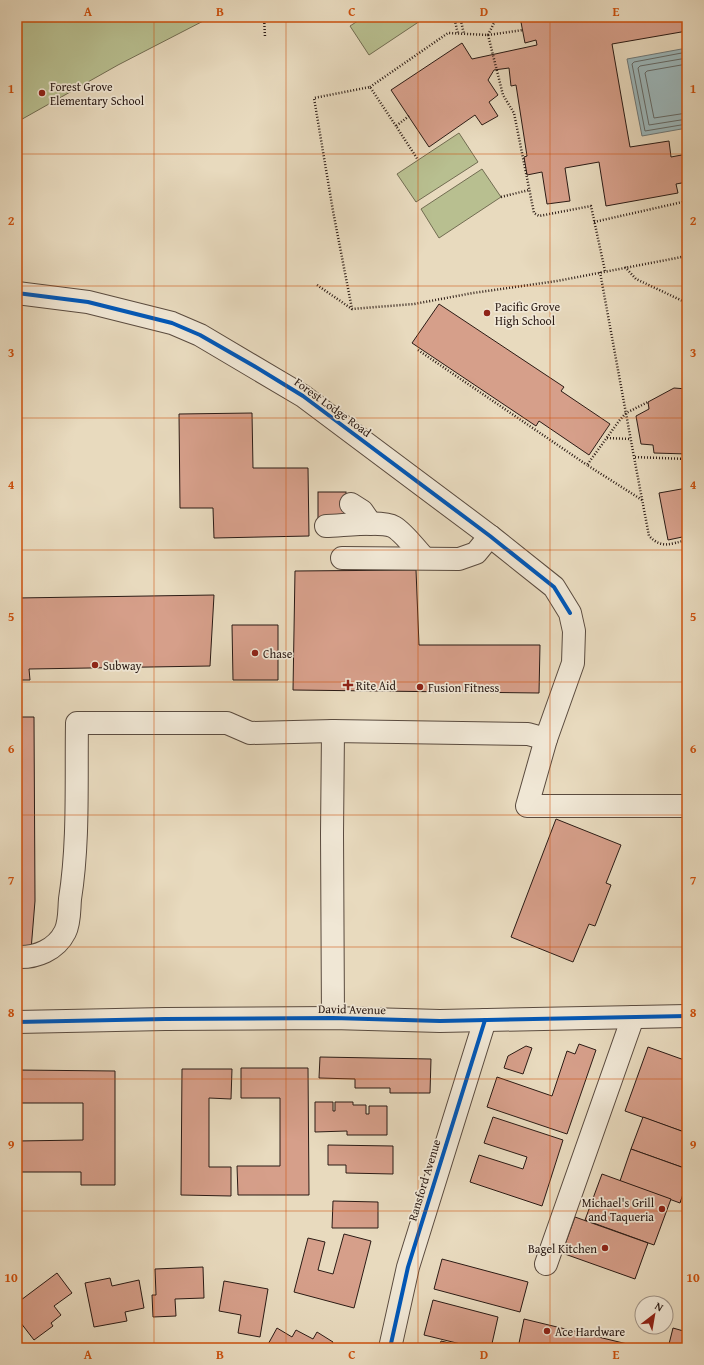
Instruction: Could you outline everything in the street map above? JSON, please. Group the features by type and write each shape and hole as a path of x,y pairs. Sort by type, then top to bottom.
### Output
{"street":[{"name":"Forest Lodge Road","path":"17,293 88,302 172,323 200,335 303,396 490,536 554,587 570,613 574,631 573,663 546,739"},
{"path":"351,504 362,511 371,524"},
{"path":"326,526 382,524 394,527 424,558"},
{"path":"342,558 459,559 476,553 490,536"},
{"path":"17,957 29,958 40,954 51,948 60,940 66,931 74,883 77,724 227,723 250,733 333,731 528,734 546,739 527,806 687,806"},
{"path":"333,731 333,1018"},
{"name":"David Avenue","path":"17,1022 333,1018 440,1021 687,1016"},
{"path":"546,1264 633,1017"},
{"name":"Ransford Avenue","path":"390,1348 408,1267 485,1020"}],"path":[{"path":"264,17 265,37"},
{"path":"454,17 458,34"},
{"path":"460,17 464,34"},
{"path":"497,17 488,35 503,95 514,114 534,213 538,216 591,206 605,271"},
{"path":"352,308 333,211 314,98 370,87 448,33 488,35 523,30"},
{"path":"370,87 418,160"},
{"path":"396,126 409,116"},
{"path":"501,197 529,190"},
{"path":"594,222 687,201"},
{"path":"316,285 352,308 414,304 473,293 557,281 687,256"},
{"path":"625,267 636,278 687,303"},
{"path":"600,272 648,536 658,544 664,545 687,540"},
{"path":"418,350 587,465 642,500"},
{"path":"587,465 626,414 648,402"},
{"path":"607,438 631,439"},
{"path":"634,457 687,459"}],"green space":[{"name":"Forest Grove Elementary School","path":"17,17 211,17 118,65 17,122"},
{"path":"364,17 426,17 369,55 350,26"},
{"path":"459,133 478,162 416,202 397,174"},
{"path":"482,169 501,197 439,238 421,209"}],"water":[{"path":"687,48 687,128 642,136 627,59"}],"building":[{"path":"520,17 687,17 687,31 612,44 630,147 669,141 671,157 687,154 687,182 676,184 678,193 606,206 599,162 565,168 570,201 547,204 542,172 527,175 524,157 527,156 516,85 511,86 509,68 494,70 488,80 498,95 489,102 498,116 482,125 475,115 429,147 391,90 462,43 472,59 537,45 536,40 525,43"},
{"path":"439,304 564,387 561,391 610,424 589,455 539,421 536,426 412,343"},
{"path":"674,388 687,389 687,454 654,453 653,445 641,444 636,416 649,409 648,402"},
{"path":"252,413 253,468 308,468 309,536 214,538 213,508 180,508 179,414"},
{"path":"687,488 687,536 668,540 659,493"},
{"path":"318,492 346,492 346,521 318,521"},
{"path":"416,570 419,645 540,645 539,693 293,690 295,571"},
{"path":"214,595 210,666 29,669 30,680 17,680 17,598"},
{"name":"Chase","path":"232,625 278,625 278,680 233,680"},
{"path":"17,717 34,717 35,901 31,950 17,949"},
{"path":"556,819 621,845 606,883 611,885 595,926 589,924 573,962 511,937"},
{"path":"579,1044 596,1050 567,1134 487,1107 497,1077 552,1096 567,1051 575,1054"},
{"path":"526,1046 532,1048 523,1074 504,1068 508,1056"},
{"path":"648,1047 687,1061 687,1133 625,1111"},
{"path":"320,1057 431,1059 430,1093 390,1093 390,1088 355,1088 355,1079 319,1078"},
{"path":"241,1068 308,1068 309,1195 238,1195 237,1166 280,1166 280,1098 241,1098"},
{"path":"182,1069 232,1069 231,1099 209,1098 209,1167 231,1167 231,1196 181,1195"},
{"path":"17,1070 115,1071 115,1185 81,1185 81,1172 17,1172 17,1141 83,1140 83,1103 17,1103"},
{"path":"315,1102 333,1102 333,1111 335,1111 335,1102 353,1102 353,1105 366,1105 366,1114 369,1114 369,1106 387,1106 387,1135 347,1135 347,1131 315,1132"},
{"path":"493,1117 563,1140 542,1206 470,1182 479,1155 523,1169 527,1157 484,1143"},
{"path":"643,1117 687,1133 687,1169 631,1149"},
{"path":"328,1145 393,1146 393,1174 346,1173 346,1165 328,1165"},
{"path":"631,1149 687,1169 687,1182 680,1203 620,1181"},
{"path":"602,1174 671,1199 654,1245 585,1220"},
{"path":"333,1201 378,1202 378,1228 332,1228"},
{"name":"Bagel Kitchen","path":"575,1217 648,1243 635,1279 562,1253"},
{"path":"344,1234 371,1241 354,1308 294,1292 308,1238 325,1242 318,1270 333,1274"},
{"path":"442,1259 528,1282 520,1312 434,1289"},
{"path":"203,1267 204,1298 175,1299 176,1316 153,1317 152,1295 156,1295 155,1269"},
{"path":"57,1273 72,1293 54,1306 61,1315 51,1323 53,1326 34,1340 17,1318 17,1303"},
{"path":"110,1278 112,1286 139,1280 144,1308 125,1312 127,1321 94,1327 85,1283"},
{"path":"224,1281 268,1289 260,1337 238,1333 241,1315 219,1311"},
{"path":"433,1300 498,1317 491,1348 477,1348 424,1335"},
{"name":"Ace Hardware","path":"524,1319 619,1342 644,1348 518,1348"},
{"path":"277,1328 292,1337 296,1330 313,1339 317,1332 333,1342 330,1348 266,1348"},
{"path":"674,1328 687,1332 687,1348 668,1348 671,1335 674,1335"},
{"path":"441,1341 470,1348 439,1348"}],"cycle path":[{"path":"17,293 88,302 172,323 200,335 254,366 303,396 490,536 554,587 570,613"},
{"path":"17,1022 333,1018 440,1021 687,1016"},
{"path":"390,1348 408,1267 485,1020"}],"place":[{"name":"Forest Grove Elementary School","path":"42,93"},
{"name":"Pacific Grove High School","path":"487,313"},
{"name":"Chase","path":"255,653"},
{"name":"Subway","path":"95,665"},
{"name":"Rite Aid","path":"348,685"},
{"name":"Fusion Fitness","path":"420,687"},
{"name":"Michael's Grill and Taqueria","path":"662,1209"},
{"name":"Bagel Kitchen","path":"605,1248"},
{"name":"Ace Hardware","path":"547,1331"}]}
